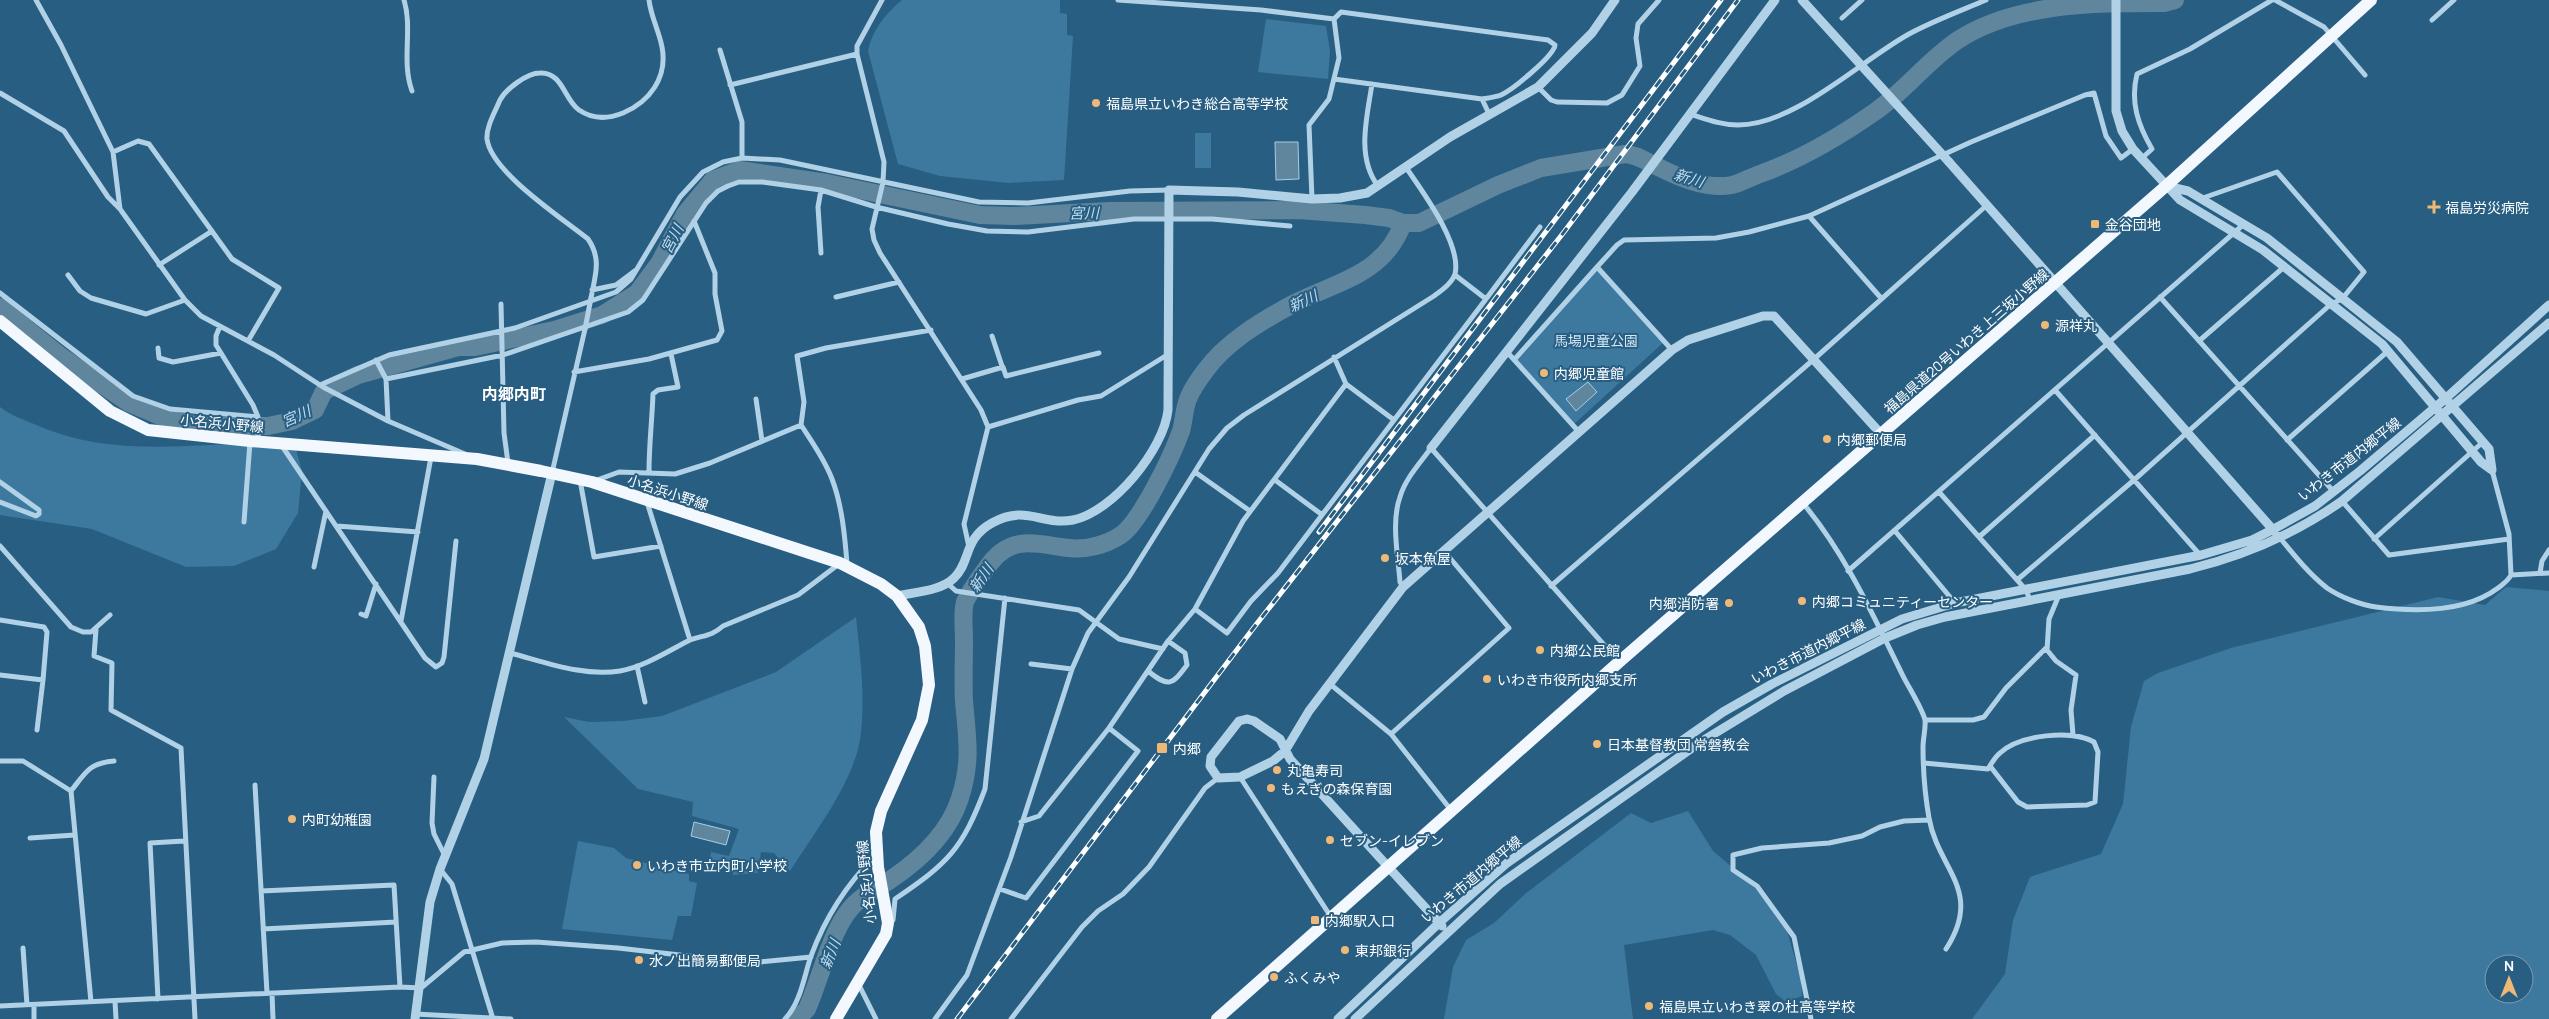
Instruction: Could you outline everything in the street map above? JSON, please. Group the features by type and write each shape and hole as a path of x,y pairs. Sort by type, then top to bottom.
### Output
{"main road":[{"name":"福島県道20号いわき上三坂小野線","path":"1222,1017 1331,917 1389,868 1451,810 1619,662 2166,186 2371,0"},
{"name":"小名浜小野線","path":"0,321 110,411 148,430 173,434 256,439 281,444 477,459 552,473 586,481 843,564 881,584 897,596 919,627 925,646 929,685 922,720 881,811 876,832 878,867 888,923 886,934 836,1019"}],"street":[{"path":"36,0 61,45 112,152 120,209"},
{"path":"404,0 408,11 405,66 412,91"},
{"path":"511,1019 415,1016 420,988 425,929 440,869 484,759 552,473 592,290 598,271 595,248 588,238 510,177 498,164 489,150 488,130 502,97 512,87 532,74 548,74 557,80 576,108 592,116 605,118 618,115 644,100 657,85 662,56 649,0"},
{"path":"882,0 857,46 856,54 882,150 882,184 872,229 874,240 880,253 962,379 984,415 988,426 964,524 969,548"},
{"path":"1118,0 1261,10 1334,19"},
{"path":"322,386 377,362 501,333 616,292 631,279 680,197 703,172 723,162 742,158 780,160 882,184 979,202 1006,204 1060,200 1130,191 1169,194 1238,192 1312,199 1340,198 1367,193 1407,169 1450,137 1490,116 1538,87 1592,33 1615,0"},
{"path":"1538,87 1551,100 1558,102 1607,103 1622,94 1640,66 1636,38 1638,24 1659,0"},
{"path":"1511,356 1775,0"},
{"path":"1802,0 1822,19 1988,204 2300,563 2328,588 2349,599 2375,607 2440,608 2462,605 2488,595 2506,582 2511,575 2509,539 2492,470 2490,449 2397,342 2267,238 2188,191 2166,186"},
{"path":"1842,18 1862,0"},
{"path":"1690,114 1717,123 1739,125 1755,123 1778,116 1802,105 1908,35 1986,0"},
{"path":"2116,0 2114,76 2116,111 2122,131 2132,149 2180,200 2263,250 2388,351 2473,452 2492,470"},
{"path":"2141,159 2152,149 2143,134 2135,113 2134,85 2137,74 2190,49 2274,0 2324,27 2365,75"},
{"path":"2432,20 2454,0"},
{"path":"1334,19 1341,12 1553,41 1555,45 1552,53 1523,79 1501,95 1482,99 1334,79"},
{"path":"1312,199 1309,125 1329,99 1334,79 1338,58 1334,19"},
{"path":"720,50 742,122 742,158"},
{"path":"730,85 856,54"},
{"path":"1372,84 1364,143 1373,179 1378,186"},
{"path":"0,93 64,132 108,197 120,209 185,300 201,316 388,422 477,459"},
{"path":"1403,587 1400,582 1396,513 1400,496 1407,481 1431,448 1511,356 1598,267 1617,244 1624,240 1716,238 1749,232 1810,216 1971,142 2094,93 2106,136 2112,146 2121,158 2132,149"},
{"path":"1482,99 1490,116"},
{"path":"112,152 138,141 149,144 238,264 280,288 248,341"},
{"path":"935,1019 967,975 1000,889 1072,669 1088,633 1129,577 1209,449 1227,428 1434,296 1447,286 1455,275 1454,250 1446,232 1407,169"},
{"path":"2017,580 2134,480 2331,304 2342,299 2364,272 2277,172 2200,198"},
{"path":"385,377 503,353 628,312 643,300 706,203 718,191 739,182 786,184 820,190 948,224 1015,233 1134,219 1169,218 1212,219 1290,226"},
{"path":"820,190 818,207 822,252"},
{"path":"897,596 937,588 955,578 969,548 982,528 1008,516 1023,514 1073,520 1103,506 1122,489 1164,431 1168,410 1169,194"},
{"path":"1551,586 1813,360 1988,204"},
{"path":"1810,216 1881,298"},
{"path":"574,372 671,354 717,340 722,331 715,294 715,273 694,221"},
{"path":"1848,571 2244,224"},
{"path":"1195,609 1227,633 1251,601 1278,573 1320,514 1394,420 1540,227"},
{"path":"159,265 212,230"},
{"path":"1598,267 1672,350"},
{"path":"2199,341 2284,267"},
{"path":"592,290 616,285 638,268"},
{"path":"68,275 80,291 91,298 146,314 185,300"},
{"path":"1455,275 1486,299"},
{"path":"836,297 899,282"},
{"path":"0,293 100,372 134,396 170,409 258,419"},
{"path":"2160,297 2334,492"},
{"path":"501,304 504,433 508,464"},
{"name":"いわき市道内郷平線","path":"1338,1019 1439,923 1507,864 1681,740 1772,684 1902,619 1955,604 2201,555 2252,540 2334,492 2435,408 2549,305"},
{"path":"1011,1019 1082,927 1098,911 1124,894 1149,867 1206,788 1218,778 1240,777 1273,761 1285,751 1309,711 1403,587 1672,350 1688,340 1763,316 1774,316 1882,435"},
{"name":"いわき市道内郷平線","path":"1355,1019 1447,931 1500,884 1699,743 1784,691 1885,638 1917,625 2228,559 2280,538 2318,518 2342,501 2549,322"},
{"path":"220,326 216,336 216,345 258,419 244,522"},
{"path":"510,653 585,671 620,671 638,666 690,640 713,635 723,626 798,595 843,564 845,538 832,480 818,451 800,425 804,402 797,356 826,348 931,330"},
{"path":"992,336 1006,376 1099,353"},
{"path":"158,348 159,358 173,362 221,353"},
{"path":"2287,440 2388,351"},
{"path":"649,472 648,438 652,427 653,394 658,390 678,387 671,354"},
{"path":"988,426 1078,400 1100,396 1167,355"},
{"path":"1511,356 1579,432"},
{"path":"1334,358 1346,384 1394,420"},
{"path":"377,362 385,377 388,422"},
{"path":"962,379 1003,369"},
{"path":"1021,822 1038,816 1108,728 1168,641 1195,609 1250,511 1346,384"},
{"path":"2056,390 2201,555"},
{"path":"756,400 762,441"},
{"path":"661,546 594,557 586,481 618,472 675,474 800,425"},
{"path":"1979,537 2095,435"},
{"path":"2374,539 2483,442"},
{"path":"281,444 425,658 431,664 439,666 444,657 456,541"},
{"path":"1431,448 1619,662"},
{"path":"401,621 432,456"},
{"path":"1195,472 1250,511"},
{"path":"1275,480 1320,514"},
{"path":"0,482 39,510 39,514 36,516 28,515 0,502"},
{"path":"1939,492 2026,590 2030,600"},
{"path":"646,501 690,640"},
{"path":"2342,501 2389,555 2509,539"},
{"path":"1802,502 1824,530 1848,571 1885,638 1925,720 1924,763 1929,820 1939,846 1954,874 1960,894 1960,909 1953,938 1946,950"},
{"path":"314,567 326,511"},
{"path":"337,526 418,532"},
{"path":"1895,531 1955,604"},
{"path":"0,546 65,622 83,632 91,632 110,615"},
{"path":"2540,573 2542,561 2549,550"},
{"path":"1390,734 1509,628 1444,551"},
{"path":"2511,575 2549,573"},
{"path":"947,583 956,591 1079,610 1119,639 1163,649"},
{"path":"361,614 366,616 376,584"},
{"path":"2059,595 2050,619 2047,647 2053,658 2076,675 2071,710 2073,735"},
{"path":"886,934 893,921 895,899 940,867 954,852 974,818 985,789 1003,598"},
{"path":"0,620 44,627 47,632 37,730"},
{"path":"96,629 94,656 112,663 112,710 181,748 184,841 195,1019"},
{"path":"1148,671 1159,680 1170,683 1176,680 1187,665 1185,653 1168,641"},
{"path":"1925,720 1973,720 1984,717 2006,688 2047,647"},
{"path":"1031,664 1072,669"},
{"path":"638,666 645,702"},
{"path":"0,675 43,680"},
{"path":"1330,684 1390,734 1451,810"},
{"path":"1218,778 1210,766 1211,757 1239,721 1247,719 1254,721 1280,739 1290,760 1447,931"},
{"path":"1000,889 1026,898 1138,752 1108,728"},
{"path":"1924,763 1988,769 1990,766 2000,753 2016,745 2042,737 2073,735 2089,739 2097,746 2095,802 2090,805 2027,808 2018,802 1990,766"},
{"path":"0,761 22,762 71,791"},
{"path":"91,1002 71,791 88,768 101,762 114,761"},
{"path":"434,777 432,823 434,834 445,857"},
{"path":"1240,777 1331,917"},
{"path":"255,786 263,929 273,1019"},
{"path":"1811,1019 1794,937 1757,886 1733,870 1733,855 1762,848 1829,843 1862,836 1880,827 1896,823 1929,820"},
{"path":"30,838 75,835"},
{"path":"158,999 150,843 184,841"},
{"path":"785,1019 791,1012 808,970 811,957 831,912 859,872 877,854"},
{"path":"440,869 448,876 452,884 470,951 493,1018"},
{"path":"261,891 394,884 400,987"},
{"path":"263,929 396,922"},
{"path":"0,1006 400,987 420,988 453,959 470,951 502,943 536,942 750,962 811,957"},
{"path":"23,948 27,1005"},
{"path":"858,982 876,1019"},
{"path":"115,1001 116,1019"},
{"path":"34,1005 34,1019"}],"green space":[{"path":"902,0 1060,0 1060,13 1067,14 1067,35 1073,36 1064,180 1008,183 940,176 898,164 868,51 876,29 890,10"},
{"path":"1266,19 1326,26 1330,51 1328,79 1258,72"},
{"path":"1195,133 1211,133 1211,168 1195,168"},
{"name":"馬場児童公園","path":"1597,267 1664,342 1573,425 1514,360"},
{"path":"0,407 16,417 58,433 106,444 154,447 230,444 295,446 302,471 298,513 276,549 234,566 186,567 92,529 0,515"},
{"path":"2506,587 2549,591 2549,1019 1972,1019 2005,974 2013,920 2030,877 2101,854 2123,804 2131,727 2144,681 2158,673 2231,648 2438,597 2485,605"},
{"path":"856,617 862,678 862,725 856,757 841,791 790,871 774,853 761,852 758,873 733,875 732,865 709,863 711,852 729,856 739,829 692,816 693,802 638,789 564,717 589,722 623,721 662,716 776,672"},
{"path":"1688,811 1713,851 1752,884 1787,931 1801,979 1802,996 1786,1002 1776,994 1756,955 1730,935 1713,930 1624,945 1633,1019 1444,1019 1453,967 1466,940 1494,923 1525,894 1631,813 1651,823"},
{"path":"578,841 614,848 626,858 689,874 689,881 697,883 691,916 678,916 672,940 562,929"}],"shaded area":[{"path":"1275,142 1298,142 1299,179 1276,180"},
{"path":"1588,382 1597,392 1576,411 1566,399"},
{"path":"694,822 730,831 726,845 691,836"}],"waterway":[{"name":"宮川","path":"0,307 59,355 129,403 167,419 200,426 268,426 292,421 315,410 324,391 358,375 458,347 475,347 554,330 602,315 637,293 660,262 685,214 713,180 740,170 827,183 980,215 1014,216 1110,211 1299,210 1365,215 1389,218 1403,223 1419,223 1498,185 1541,168 1625,154 1638,157 1692,182 1712,186 1732,185 1791,161 1820,147 1848,130 1887,103 1947,48 1981,28 2005,18 2058,7 2112,3 2164,3 2175,0"},
{"name":"新川","path":"797,1019 807,1009 835,934 851,907 861,898 912,864 941,834 955,811 964,785 967,761 964,693 964,606 977,581 989,564 1000,553 1018,544 1028,543 1082,548 1102,544 1121,535 1138,516 1155,487 1181,431 1190,395 1213,361 1233,342 1267,318 1371,266 1384,255 1403,223"}],"railway":[{"path":"1319,532 1721,0"},
{"path":"957,1019 1255,626 1564,232 1738,0"}],"place":[{"name":"福島県立いわき総合高等学校","path":"1096,103"},
{"name":"福島労災病院","path":"2434,207"},
{"name":"金谷団地","path":"2095,224"},
{"name":"源祥丸","path":"2045,325"},
{"name":"内郷児童館","path":"1544,373"},
{"name":"内郷郵便局","path":"1827,439"},
{"name":"坂本魚屋","path":"1385,558"},
{"name":"内郷コミュニティーセンター","path":"1802,601"},
{"name":"内郷消防署","path":"1729,603"},
{"name":"内郷公民館","path":"1540,650"},
{"name":"いわき市役所内郷支所","path":"1487,679"},
{"name":"日本基督教団 常磐教会","path":"1597,744"},
{"name":"内郷","path":"1162,748"},
{"name":"丸亀寿司","path":"1277,770"},
{"name":"もえぎの森保育園","path":"1271,788"},
{"name":"内町幼稚園","path":"292,819"},
{"name":"セブン-イレブン","path":"1330,840"},
{"name":"いわき市立内町小学校","path":"637,865"},
{"name":"内郷駅入口","path":"1315,920"},
{"name":"東邦銀行","path":"1345,950"},
{"name":"水ノ出簡易郵便局","path":"639,960"},
{"name":"ふくみや","path":"1274,977"},
{"name":"福島県立いわき翠の杜高等学校","path":"1649,1006"}],"district":[{"name":"内郷内町","path":"514,394"}]}
